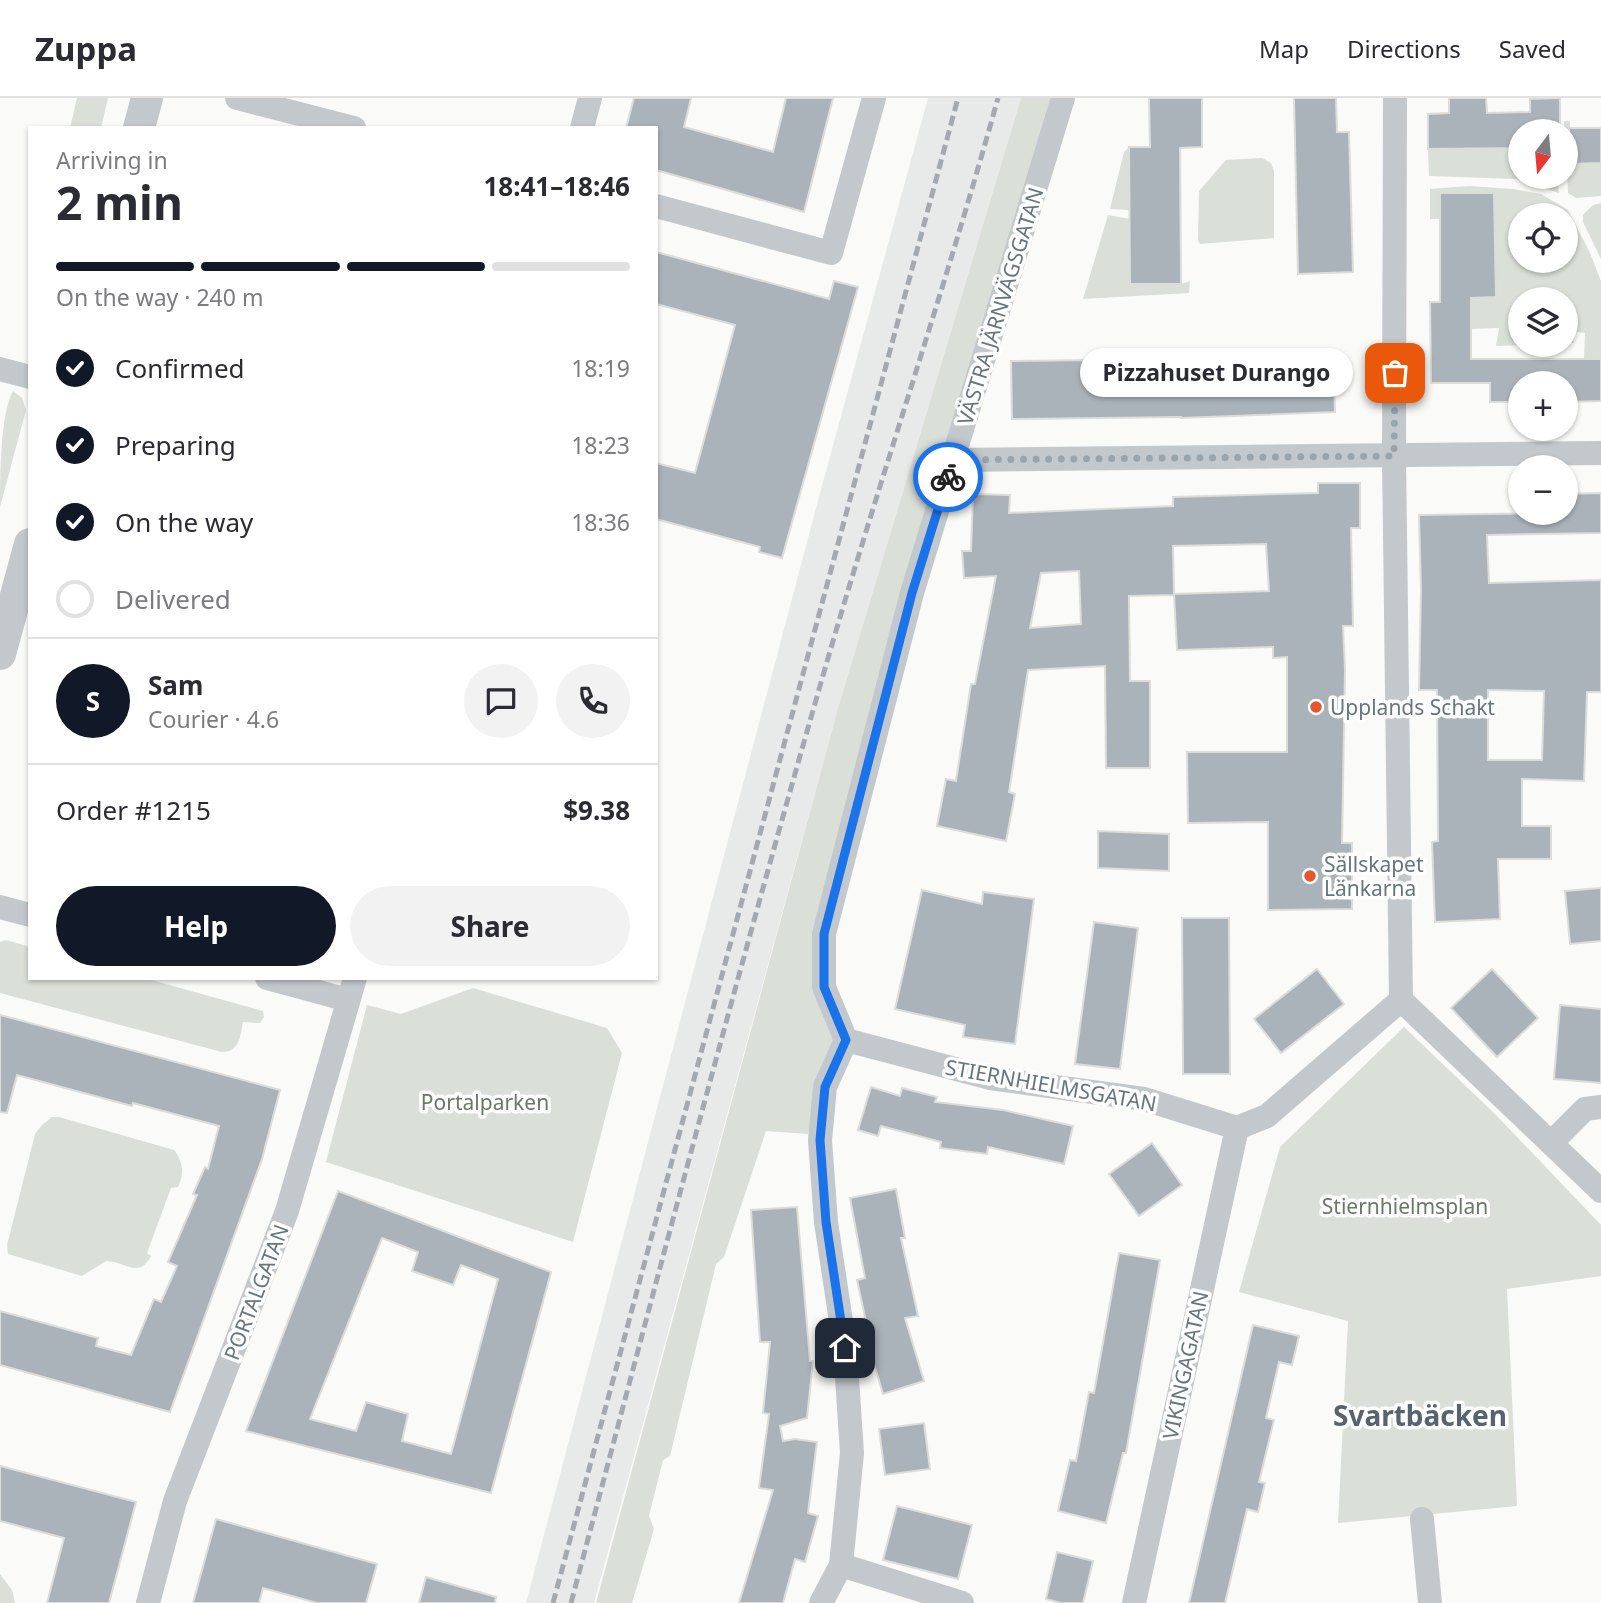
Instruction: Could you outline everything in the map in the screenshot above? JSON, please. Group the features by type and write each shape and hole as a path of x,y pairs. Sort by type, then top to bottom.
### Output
{"street":[{"path":"140,126 147,98"},
{"path":"237,98 346,126"},
{"path":"583,126 590,98"},
{"path":"658,207 831,253 874,98"},
{"name":"VÄSTRA JÄRNVÄGSGATAN","path":"846,1040 824,987 824,934 912,593 1063,98"},
{"path":"1395,98 1394,456 1401,1000 1601,1191"},
{"path":"0,369 28,376"},
{"path":"953,460 1601,453"},
{"path":"0,654 28,551"},
{"path":"0,907 28,914"},
{"path":"282,980 352,989"},
{"name":"PORTALGATAN","path":"148,1603 175,1501 287,1211 352,989"},
{"path":"1237,1128 1267,1116 1401,1000"},
{"path":"821,1603 841,1564 852,1453 845,1348 826,1222 820,1140 825,1087 846,1040"},
{"name":"STIERNHIELMSGATAN","path":"846,1040 990,1078 1143,1099 1237,1128"},
{"path":"1551,1143 1585,1109 1601,1107"},
{"name":"VIKINGAGATAN","path":"1134,1603 1237,1128"},
{"path":"1422,1520 1430,1603"},
{"path":"841,1564 962,1603"}],"shaded area":[{"path":"928,98 1021,98 838,708 594,1603 526,1603 820,493"}],"green space":[{"path":"77,98 108,98 101,126 70,126"},
{"path":"1021,98 1055,98 817,958 835,1032 808,1134 766,1131 724,1257 716,1264 670,1456 663,1460 649,1516 654,1529 632,1603 596,1603 838,708"},
{"path":"1129,147 1130,210 1110,209 1124,152"},
{"path":"1508,148 1508,179 1429,176 1428,149"},
{"path":"1262,158 1271,163 1274,171 1274,238 1200,244 1199,191 1226,160"},
{"path":"1578,163 1601,163 1601,196 1576,198 1568,193 1568,189 1578,189"},
{"path":"1469,186 1513,189 1541,194 1556,203 1508,203 1508,273 1578,273 1578,230 1601,281 1601,359 1584,359 1585,333 1578,332 1578,287 1508,287 1508,346 1496,346 1499,328 1471,329 1471,302 1440,298 1496,297 1493,193 1440,193 1440,219 1430,219 1430,189"},
{"path":"1601,203 1601,259 1583,222 1583,215 1593,205"},
{"path":"1108,215 1130,219 1131,284 1181,284 1190,281 1189,293 1083,299"},
{"path":"13,391 22,398 26,410 0,507 3,430"},
{"path":"6,940 28,946 28,980 151,980 263,1011 264,1017 260,1023 243,1022 236,1046 222,1052 0,993 0,942"},
{"name":"Portalparken","path":"473,988 607,1028 622,1053 573,1242 326,1162 367,1005 401,1014"},
{"name":"Stiernhielmsplan","path":"1404,1027 1496,1115 1601,1225 1601,1276 1507,1289 1517,1506 1338,1523 1348,1321 1239,1292 1280,1147"},
{"path":"52,1117 174,1150 180,1159 180,1182 178,1187 171,1188 147,1253 151,1256 142,1267 132,1268 106,1261 82,1276 8,1254 7,1245 35,1134"},
{"path":"0,1574 12,1590 15,1603 0,1603"}],"building":[{"path":"634,98 691,98 684,127 773,152 786,98 833,98 804,212 658,171 658,126 627,126"},
{"path":"1149,98 1202,98 1202,147 1180,148 1181,284 1130,284 1129,147 1150,147"},
{"path":"1294,98 1336,98 1337,132 1349,132 1353,272 1298,274"},
{"path":"1449,98 1486,98 1487,113 1530,112 1530,99 1560,98 1560,119 1508,119 1508,148 1428,149 1428,114 1449,113"},
{"path":"1578,128 1601,128 1601,163 1578,164"},
{"path":"1440,193 1494,193 1496,297 1471,298 1471,359 1601,359 1601,401 1578,402 1578,371 1508,371 1508,402 1490,402 1490,383 1431,383 1430,302 1440,302"},
{"path":"658,253 829,299 834,281 858,287 782,558 759,552 760,547 658,520 658,464 695,473 735,325 658,305"},
{"path":"1333,357 1335,412 1181,418 1012,419 1011,361 1167,359 1167,363"},
{"path":"1318,483 1360,483 1360,528 1351,528 1353,626 1343,626 1345,669 1342,843 1352,843 1352,909 1268,910 1268,822 1188,823 1187,752 1287,752 1287,657 1273,658 1273,647 1177,650 1174,594 1269,591 1266,544 1173,546 1174,595 1129,596 1130,681 1150,681 1150,768 1106,768 1105,666 1028,670 1009,792 1015,794 1006,841 937,826 946,779 956,781 971,684 975,684 996,576 964,578 962,551 971,551 973,494 1010,495 1009,513 1173,506 1173,497 1318,493","holes":["1079,571 1081,624 1030,628 1041,573"]},
{"path":"1601,493 1601,533 1487,535 1489,583 1601,580 1601,692 1587,692 1584,781 1522,779 1522,826 1551,826 1551,859 1498,859 1500,919 1435,922 1432,842 1438,841 1437,690 1419,690 1419,515 1508,514 1508,525 1578,525 1578,494","holes":["1488,690 1544,691 1542,760 1488,760"]},
{"path":"1098,831 1169,834 1169,871 1098,868"},
{"path":"1601,888 1601,941 1570,944 1565,891"},
{"path":"922,890 982,904 983,892 1034,899 1015,1044 963,1037 965,1025 895,1009"},
{"path":"1182,918 1229,918 1230,1074 1183,1074"},
{"path":"1094,922 1138,928 1120,1069 1075,1064"},
{"path":"1317,969 1344,1004 1281,1053 1254,1019"},
{"path":"1492,969 1538,1018 1497,1057 1451,1008"},
{"path":"1560,1005 1601,1009 1601,1083 1554,1079"},
{"path":"0,1015 280,1090 262,1159 170,1412 0,1365 0,1311 98,1338 96,1346 131,1355 154,1299 161,1302 177,1266 168,1262 197,1195 193,1194 205,1167 208,1169 219,1126 17,1075 7,1113 0,1112"},
{"path":"871,1087 900,1096 902,1088 937,1097 935,1102 1003,1110 1073,1126 1064,1164 988,1147 987,1154 940,1148 941,1142 881,1126 878,1136 858,1130"},
{"path":"1152,1143 1182,1185 1139,1216 1109,1174"},
{"path":"896,1189 905,1238 901,1238 918,1316 905,1318 924,1381 883,1394 870,1350 872,1349 857,1280 865,1278 850,1198"},
{"path":"338,1191 551,1272 491,1493 246,1431","holes":["382,1238 418,1252 412,1271 453,1285 461,1265 498,1279 451,1454 402,1441 408,1414 366,1402 356,1431 310,1419"]},
{"path":"797,1207 810,1361 813,1361 807,1418 780,1426 783,1441 795,1439 817,1442 808,1513 818,1516 805,1562 795,1559 783,1603 739,1603 773,1490 759,1488 769,1414 763,1413 770,1342 760,1342 751,1210"},
{"path":"1119,1253 1160,1260 1126,1453 1123,1453 1106,1523 1058,1511 1070,1460 1076,1461 1089,1392 1094,1393"},
{"path":"1253,1325 1299,1336 1292,1365 1279,1362 1266,1418 1274,1420 1259,1482 1265,1483 1258,1512 1247,1509 1225,1603 1189,1603"},
{"path":"924,1423 930,1469 885,1475 879,1429"},
{"path":"0,1466 136,1502 109,1603 47,1603 64,1538 0,1521"},
{"path":"897,1506 972,1525 958,1579 883,1560"},
{"path":"216,1519 377,1564 366,1603 317,1603 263,1588 259,1603 193,1603"},
{"path":"1057,1552 1093,1561 1083,1603 1061,1603 1046,1599"},
{"path":"426,1577 496,1597 495,1603 419,1603"}],"railway":[{"path":"553,1603 958,98"},
{"path":"571,1603 722,1038 816,700 998,98"}],"way so far":[{"path":"948,477 953,460 1394,456 1395,373"}],"place":[{"name":"Pizzahuset Durango","path":"1395,373"},
{"name":"Upplands Schakt","path":"1316,707"},
{"name":"Sällskapet Länkarna","path":"1310,876"}],"district":[{"name":"Svartbäcken","path":"1420,1415"}],"route":[{"path":"845,1348 826,1222 820,1140 825,1087 846,1040 824,987 824,934 912,593 948,477"}]}
